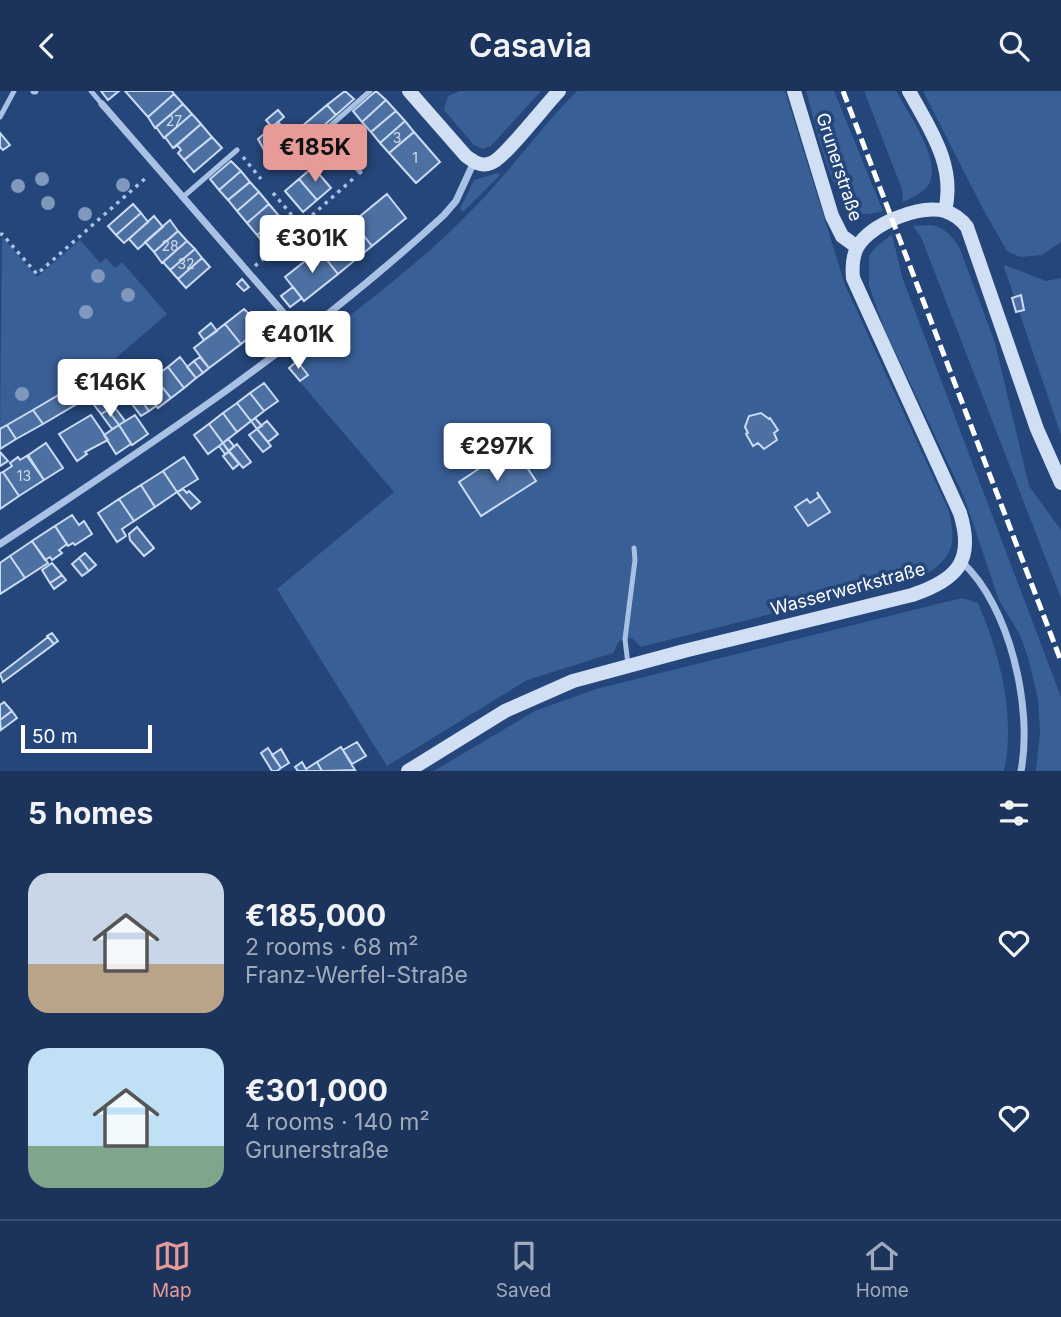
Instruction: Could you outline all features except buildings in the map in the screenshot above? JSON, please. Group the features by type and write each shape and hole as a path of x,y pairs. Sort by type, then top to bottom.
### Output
{"main road":[{"path":"409,91 474,162 487,165 501,157 559,91"},
{"name":"Grunerstraße","path":"794,91 832,216 842,236 857,247"},
{"path":"909,91 944,158 949,188 945,211"},
{"path":"962,562 966,541 960,513 855,285 853,262 857,247 870,233 919,211 945,211 961,220 971,235 1037,429 1061,483"},
{"name":"Wasserwerkstraße","path":"408,771 527,700 573,681 912,595 943,583 962,562"}],"street":[{"path":"102,104 301,333"},
{"path":"0,544 176,428 356,291 444,215 456,201 474,162"},
{"path":"962,562 976,575 989,594 1014,666 1024,712 1025,734 1021,771"}],"lane":[{"path":"0,117 15,91"},
{"path":"90,91 102,104"},
{"path":"360,172 328,133 330,126 370,91"},
{"path":"183,197 237,150"},
{"path":"628,665 625,639 635,560 634,548"}],"path":[{"path":"237,150 261,179"},
{"path":"1,234 37,274 158,168"},
{"path":"248,271 360,172"},
{"path":"273,193 301,226"}],"shaded area":[{"path":"460,91 541,91 491,146 483,149 474,145 444,110 448,96"},
{"path":"577,91 785,91 845,285 948,509 952,530 951,547 942,562 925,575 641,647 632,638 619,641 613,653 527,680 387,766 277,589 394,492 300,382 308,375 295,359 447,234 496,185"},
{"path":"806,91 834,91 883,211 866,214 856,212 839,193 831,176"},
{"path":"864,91 896,91 928,152 931,177 927,187 903,202 902,189"},
{"path":"923,91 1061,91 1061,242 1042,255 1020,257 1007,251"},
{"path":"498,173 500,175 463,212 460,209 474,180"},
{"path":"931,225 948,233 960,249 995,343 1029,486 1061,530 1061,598 921,237 913,226"},
{"path":"892,234 902,277 1061,697 1061,771 1036,771 1040,732 1038,699 1028,657 1020,635 999,600 964,497 884,328 869,286 869,256"},
{"path":"2,237 37,277 80,240 100,263 106,258 115,268 122,262 167,314 102,370 0,429"},
{"path":"1005,265 1046,281 1061,278 1061,435 1004,267"},
{"path":"962,598 978,603 999,664 1008,728 1004,771 434,771 535,711 596,689"}],"railway":[{"path":"843,91 1061,661"}]}
